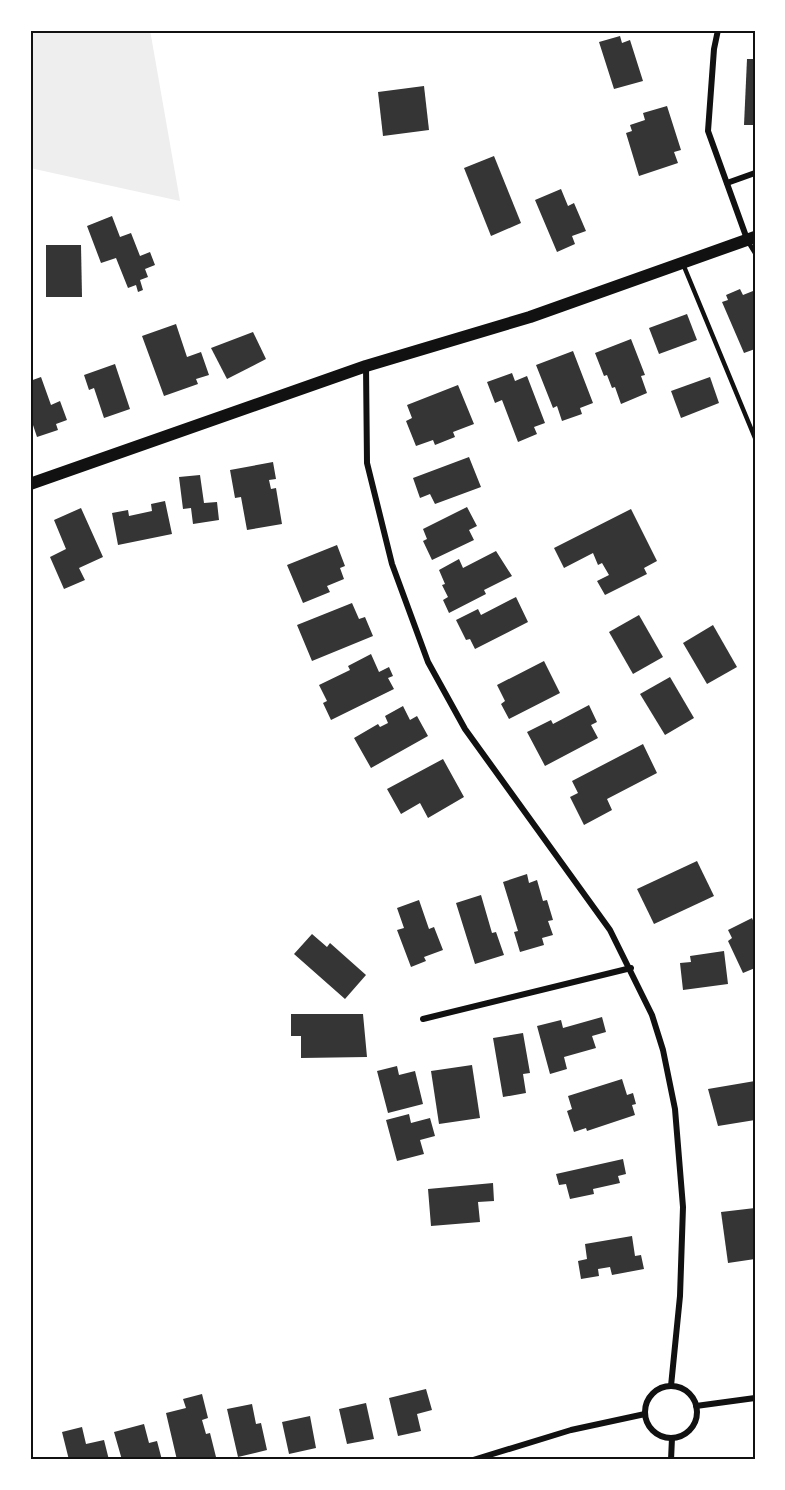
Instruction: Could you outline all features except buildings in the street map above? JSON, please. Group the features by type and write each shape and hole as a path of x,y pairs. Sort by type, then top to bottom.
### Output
{"main road":[{"path":"30,483 366,366 530,317 751,238"}],"street":[{"path":"718,30 714,50 708,131 751,238"},
{"path":"727,183 755,173"},
{"path":"366,366 367,463 392,564 428,662 465,729 552,847 609,930 652,1015 663,1050 675,1109 683,1206 680,1296 671,1386"},
{"path":"423,1019 630,968"},
{"path":"671,1386 687,1391 696,1406 692,1428 672,1438 656,1434 645,1414 645,1405 655,1391 671,1386"},
{"path":"696,1406 755,1398"},
{"path":"473,1460 571,1430 645,1414"},
{"path":"671,1460 672,1438"}],"lane":[{"path":"751,238 755,253"},
{"path":"682,261 755,438"}],"shaded area":[{"path":"30,30 150,30 180,201 30,168"}]}
